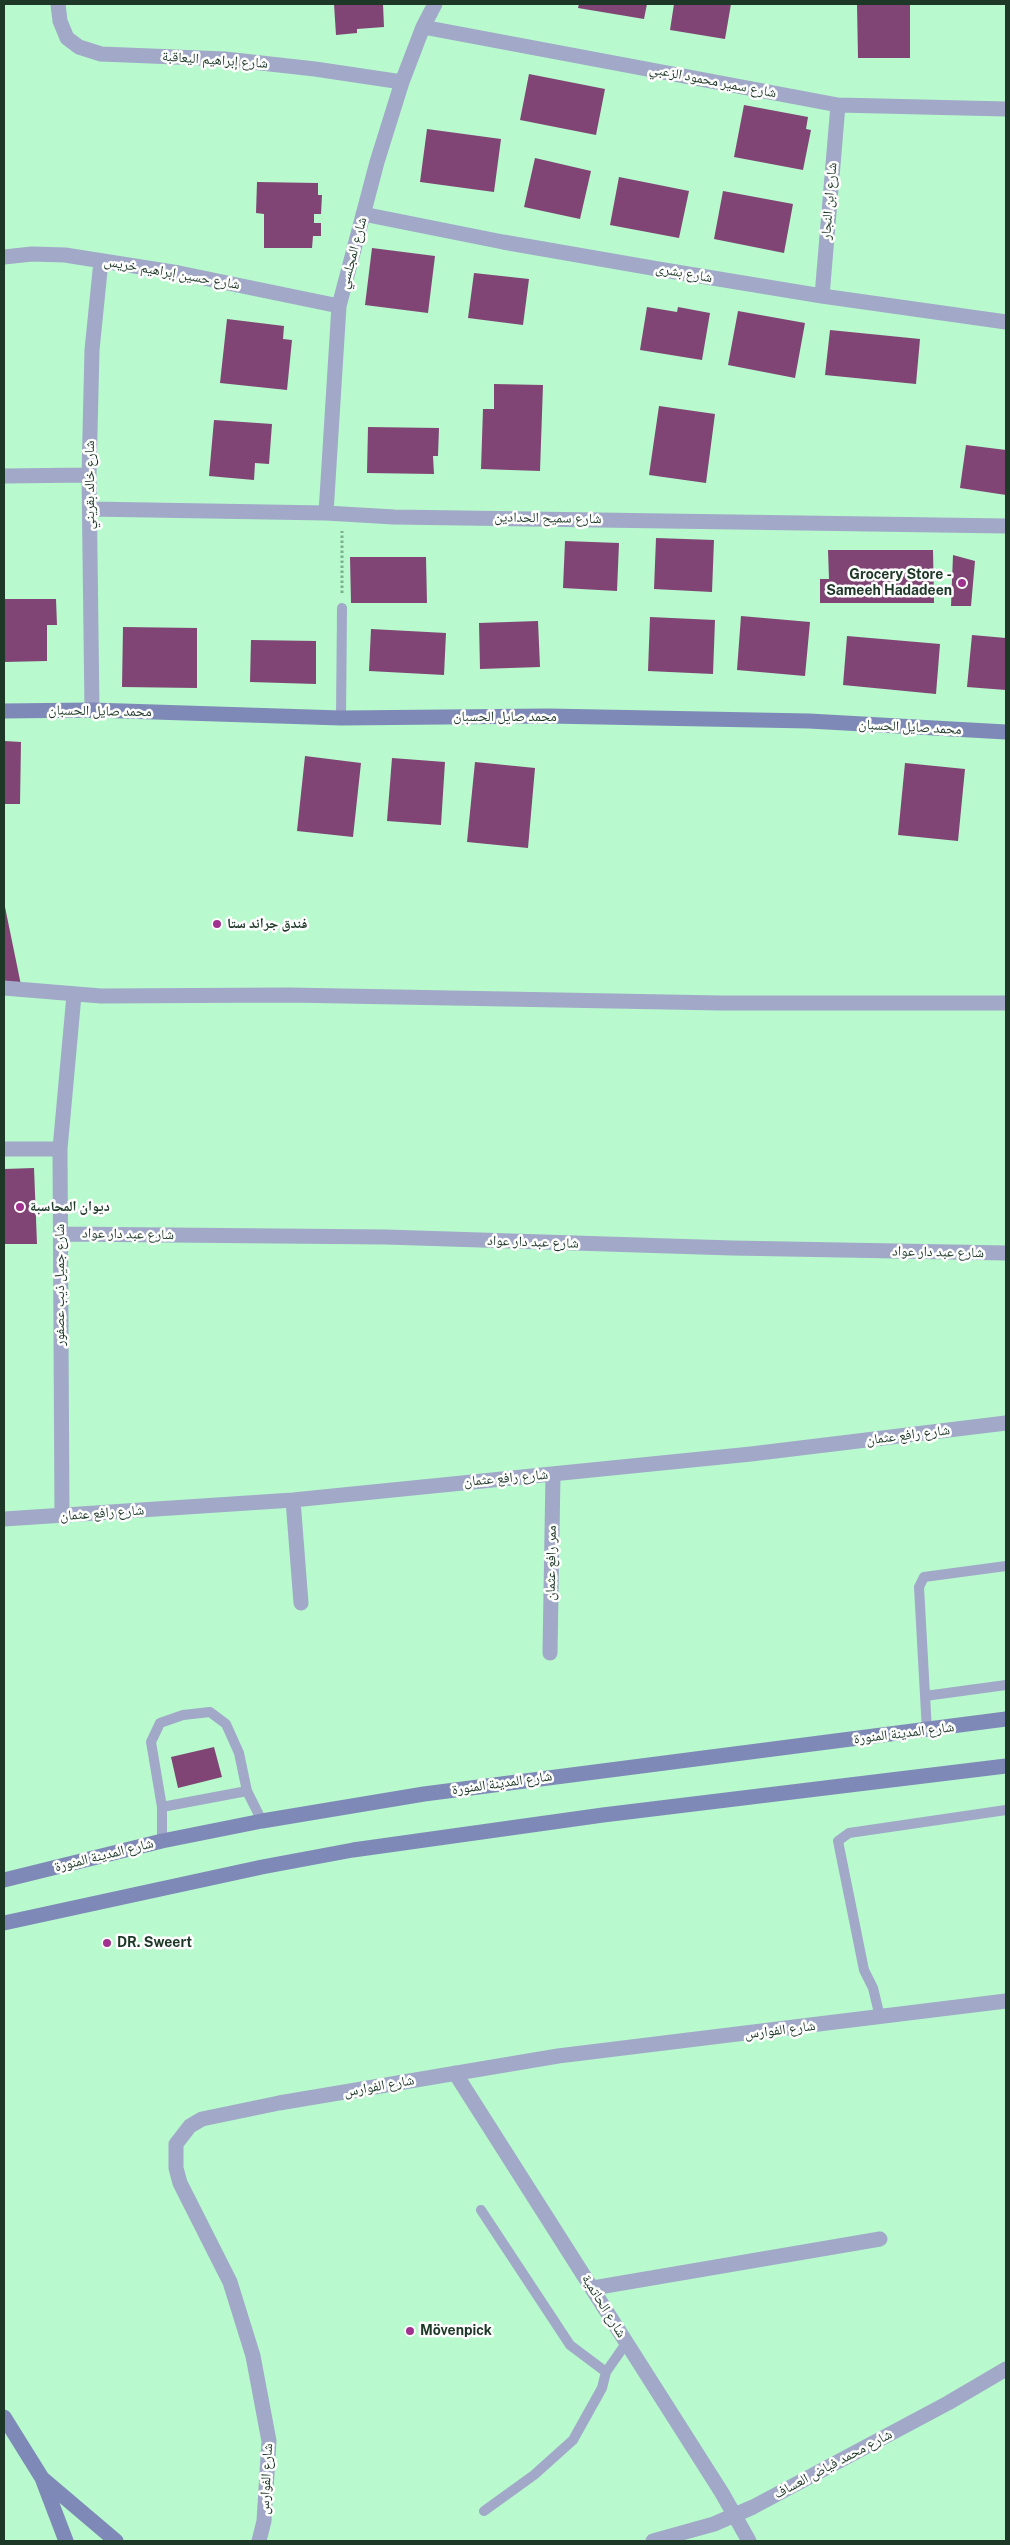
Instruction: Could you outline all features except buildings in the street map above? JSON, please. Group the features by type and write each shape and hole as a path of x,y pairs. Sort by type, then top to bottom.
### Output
{"main road":[{"name":"محمد صايل الحسبان","path":"4,711 92,710 341,718 548,716 809,721 1006,732"},
{"name":"شارع المدينة المنورة","path":"4,1880 162,1841 262,1821 424,1794 927,1731 1006,1719"},
{"path":"4,1922 253,1869 353,1850 603,1815 1006,1766"},
{"path":"4,2417 42,2478 66,2541"},
{"path":"42,2478 116,2541"}],"street":[{"name":"شارع إبراهيم اليعاقبة","path":"58,4 60,21 67,38 79,47 101,54 225,59 315,68 402,82"},
{"name":"شارع المجلسي","path":"326,513 339,306 363,214 402,82 423,27 435,4"},
{"name":"شارع سمير محمود الزعبي","path":"423,27 838,105 1006,109"},
{"name":"شارع ابن النجار","path":"822,296 838,105"},
{"name":"شارع بشرى","path":"363,214 503,242 822,296 1006,322"},
{"name":"شارع حسين إبراهيم خريس","path":"4,258 32,254 65,255 100,260 179,273 339,306"},
{"name":"شارع خالد بقريني","path":"92,710 89,475 92,350 100,260"},
{"path":"4,476 89,475"},
{"name":"شارع سميح الحدادين","path":"90,509 1006,526"},
{"path":"4,988 74,995 289,996 721,1003 1006,1003"},
{"name":"شارع جميل ذيب عصفور","path":"62,1516 60,1149 74,995"},
{"path":"4,1149 60,1149"},
{"name":"شارع عبد دار عواد","path":"60,1234 386,1237 722,1248 1006,1253"},
{"name":"شارع رافع عثمان","path":"4,1519 293,1500 751,1454 1006,1423"},
{"name":"ممر رافع عثمان","path":"550,1653 553,1474"},
{"path":"293,1500 301,1603"},
{"name":"شارع الفوارس","path":"259,2541 264,2521 269,2441 253,2356 230,2282 180,2183 174,2156 176,2144 186,2130 202,2119 278,2103 455,2072 558,2056 1006,2001"},
{"name":"شارع الحاتمية","path":"455,2072 627,2342 736,2516 749,2541"},
{"path":"593,2288 880,2239"},
{"name":"شارع محمد فياض العساف","path":"653,2541 736,2516 948,2403 1006,2368"}],"lane":[{"path":"341,718 342,608"},
{"path":"927,1731 919,1587 924,1577 1006,1566"},
{"path":"925,1696 1006,1685"},
{"path":"162,1841 162,1807 151,1742 160,1723 183,1715 210,1712 226,1724 239,1753 247,1791 262,1821"},
{"path":"162,1807 247,1791"},
{"path":"880,2017 872,1988 864,1970 838,1841 849,1833 1006,1810"},
{"path":"481,2210 570,2345 606,2372"},
{"path":"484,2511 534,2476 573,2440 602,2388 606,2372 627,2342"}],"path":[{"path":"342,514 342,608"}],"place":[{"name":"Grocery Store - Sameeh Hadadeen","path":"962,583"},
{"name":"فندق جراند ستا","path":"217,924"},
{"name":"ديوان المحاسبة","path":"20,1207"},
{"name":"DR. Sweert","path":"107,1943"},
{"name":"Mövenpick","path":"410,2331"}]}
